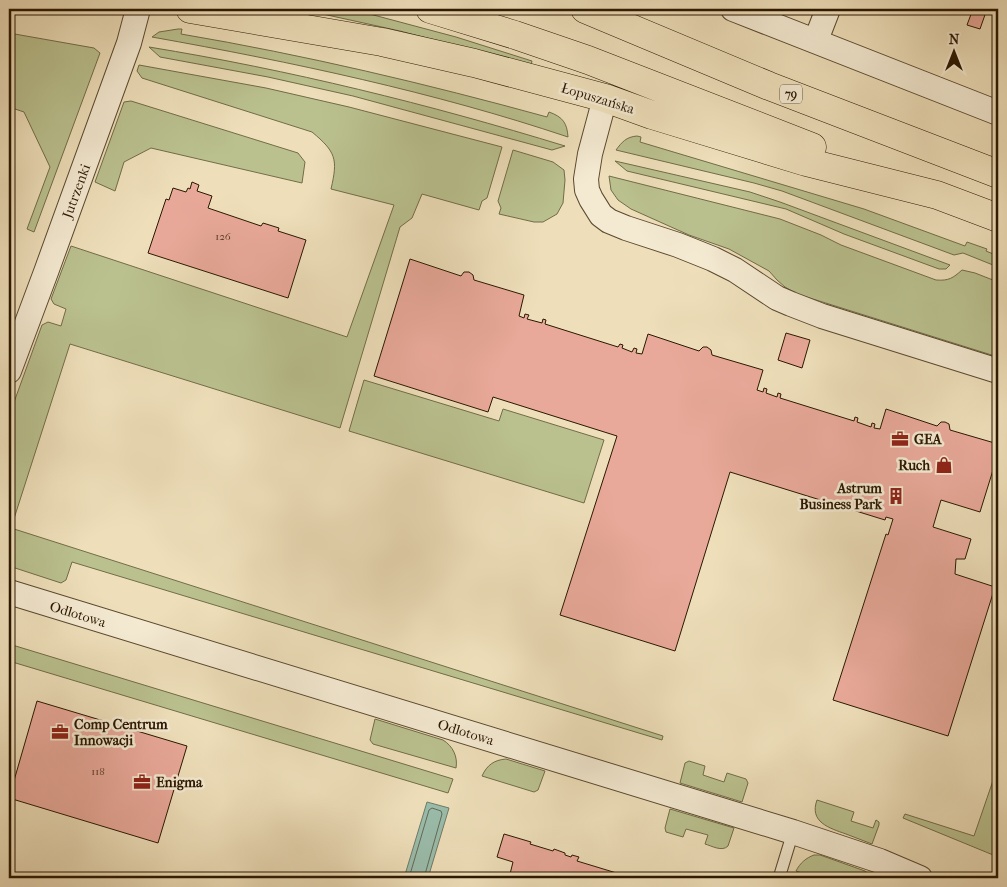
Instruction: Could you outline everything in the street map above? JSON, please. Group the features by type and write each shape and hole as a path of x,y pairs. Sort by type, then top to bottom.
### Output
{"main road":[{"name":"Łopuszańska","path":"190,9 392,44 474,63 605,98 652,115 806,162 937,195 998,218"},
{"path":"430,9 588,60 937,195"},
{"name":"79","path":"585,9 769,86 998,174"}],"street":[{"name":"Jutrzenki","path":"9,371 129,44 138,9"},
{"path":"734,9 998,113"},
{"path":"816,40 828,9"},
{"path":"605,98 590,154 586,179 587,190 591,199 602,215 609,221 678,245 713,260 734,270 777,298 791,304 998,371"},
{"name":"Odlotowa","path":"9,592 793,832 880,861 920,878"}],"lane":[{"path":"779,878 793,832"}],"green space":[{"path":"300,9 351,9 456,37 532,61 531,65 400,31"},
{"path":"182,29 181,34 274,51 366,71 547,117 549,112 558,116 563,121 567,128 568,137 414,92 310,68 152,37 159,32"},
{"path":"9,33 94,48 100,53 34,232 27,229 50,167 24,112 9,107"},
{"path":"149,47 254,66 358,89 462,116 565,146 552,150 353,96 268,77 160,57"},
{"path":"139,65 266,88 349,107 502,147 487,198 482,201 479,210 422,194 412,218 400,227 340,428 70,344 11,528 663,736 662,740 72,562 66,580 61,583 9,566 9,416 42,325 48,322 61,326 66,309 54,304 51,299 71,246 347,337 394,205 331,189 334,170 333,157 326,145 312,132 142,78 137,71"},
{"path":"131,101 298,153 305,162 302,183 151,148 124,162 115,191 95,182 124,102"},
{"path":"637,136 641,137 640,142 864,209 965,246 967,242 987,249 986,251 998,256 998,267 963,253 954,255 782,191 616,150 625,140"},
{"path":"513,150 553,162 564,170 563,203 557,214 543,222 534,222 499,214 501,208 498,201"},
{"path":"615,161 750,192 950,265 946,269 939,269 844,234 786,209 627,171"},
{"path":"609,176 780,219 841,245 936,280 951,278 962,270 998,282 998,357 797,294 785,287 769,271 729,249 689,235 631,209 618,200 611,190"},
{"path":"364,380 499,421 503,409 604,440 584,503 349,431"},
{"path":"9,644 453,779 448,793 9,661"},
{"path":"375,719 443,740 450,745 454,752 456,768 373,744 370,740"},
{"path":"506,759 545,771 538,790 534,792 482,776 491,764"},
{"path":"689,761 705,766 703,775 724,782 727,773 746,779 748,783 742,802 680,783 685,763"},
{"path":"998,766 998,857 903,818 905,814 974,836"},
{"path":"817,800 854,812 851,821 873,828 876,820 879,822 872,844 822,823 816,814"},
{"path":"670,809 734,828 728,846 720,849 705,844 708,835 686,829 683,837 666,832 665,828"},
{"path":"814,855 820,855 865,871 869,874 870,878 817,878 796,871 804,861"}],"water":[{"path":"427,802 449,808 428,878 404,878"}],"building":[{"path":"973,9 987,9 980,29 967,25"},
{"path":"192,182 199,185 197,191 212,196 208,208 261,226 263,223 279,228 278,231 306,240 288,298 148,253 166,199 169,200 173,188 186,192 188,188 190,189"},
{"name":"Astrum Business Park","path":"410,259 461,276 464,272 469,272 473,275 474,280 524,295 519,316 524,318 525,314 529,315 527,319 542,323 543,319 546,320 545,324 618,347 620,344 623,345 622,348 632,352 634,348 637,349 636,353 642,354 648,334 699,351 703,347 707,347 711,350 712,355 763,370 757,390 763,392 764,388 767,389 766,393 777,397 778,393 781,394 780,398 854,421 855,417 858,418 857,422 871,427 872,423 875,424 874,428 880,429 886,409 937,426 941,422 945,422 949,424 950,430 998,444 998,454 980,512 941,500 933,527 971,539 965,559 956,559 955,574 995,587 948,736 833,700 886,534 888,535 893,519 886,517 885,520 730,472 675,651 560,615 617,436 493,397 488,412 374,376"},
{"path":"786,333 810,340 802,368 778,360"},
{"path":"37,701 187,746 158,843 9,798"},
{"path":"504,834 553,851 554,849 571,857 572,855 579,857 577,861 633,878 509,878 513,862 497,857"}],"place":[{"name":"GEA","path":"900,439"},
{"name":"Ruch","path":"944,465"},
{"name":"Astrum Business Park","path":"896,496"},
{"name":"Comp Centrum Innowacji","path":"60,732"},
{"name":"Enigma","path":"142,782"}]}
